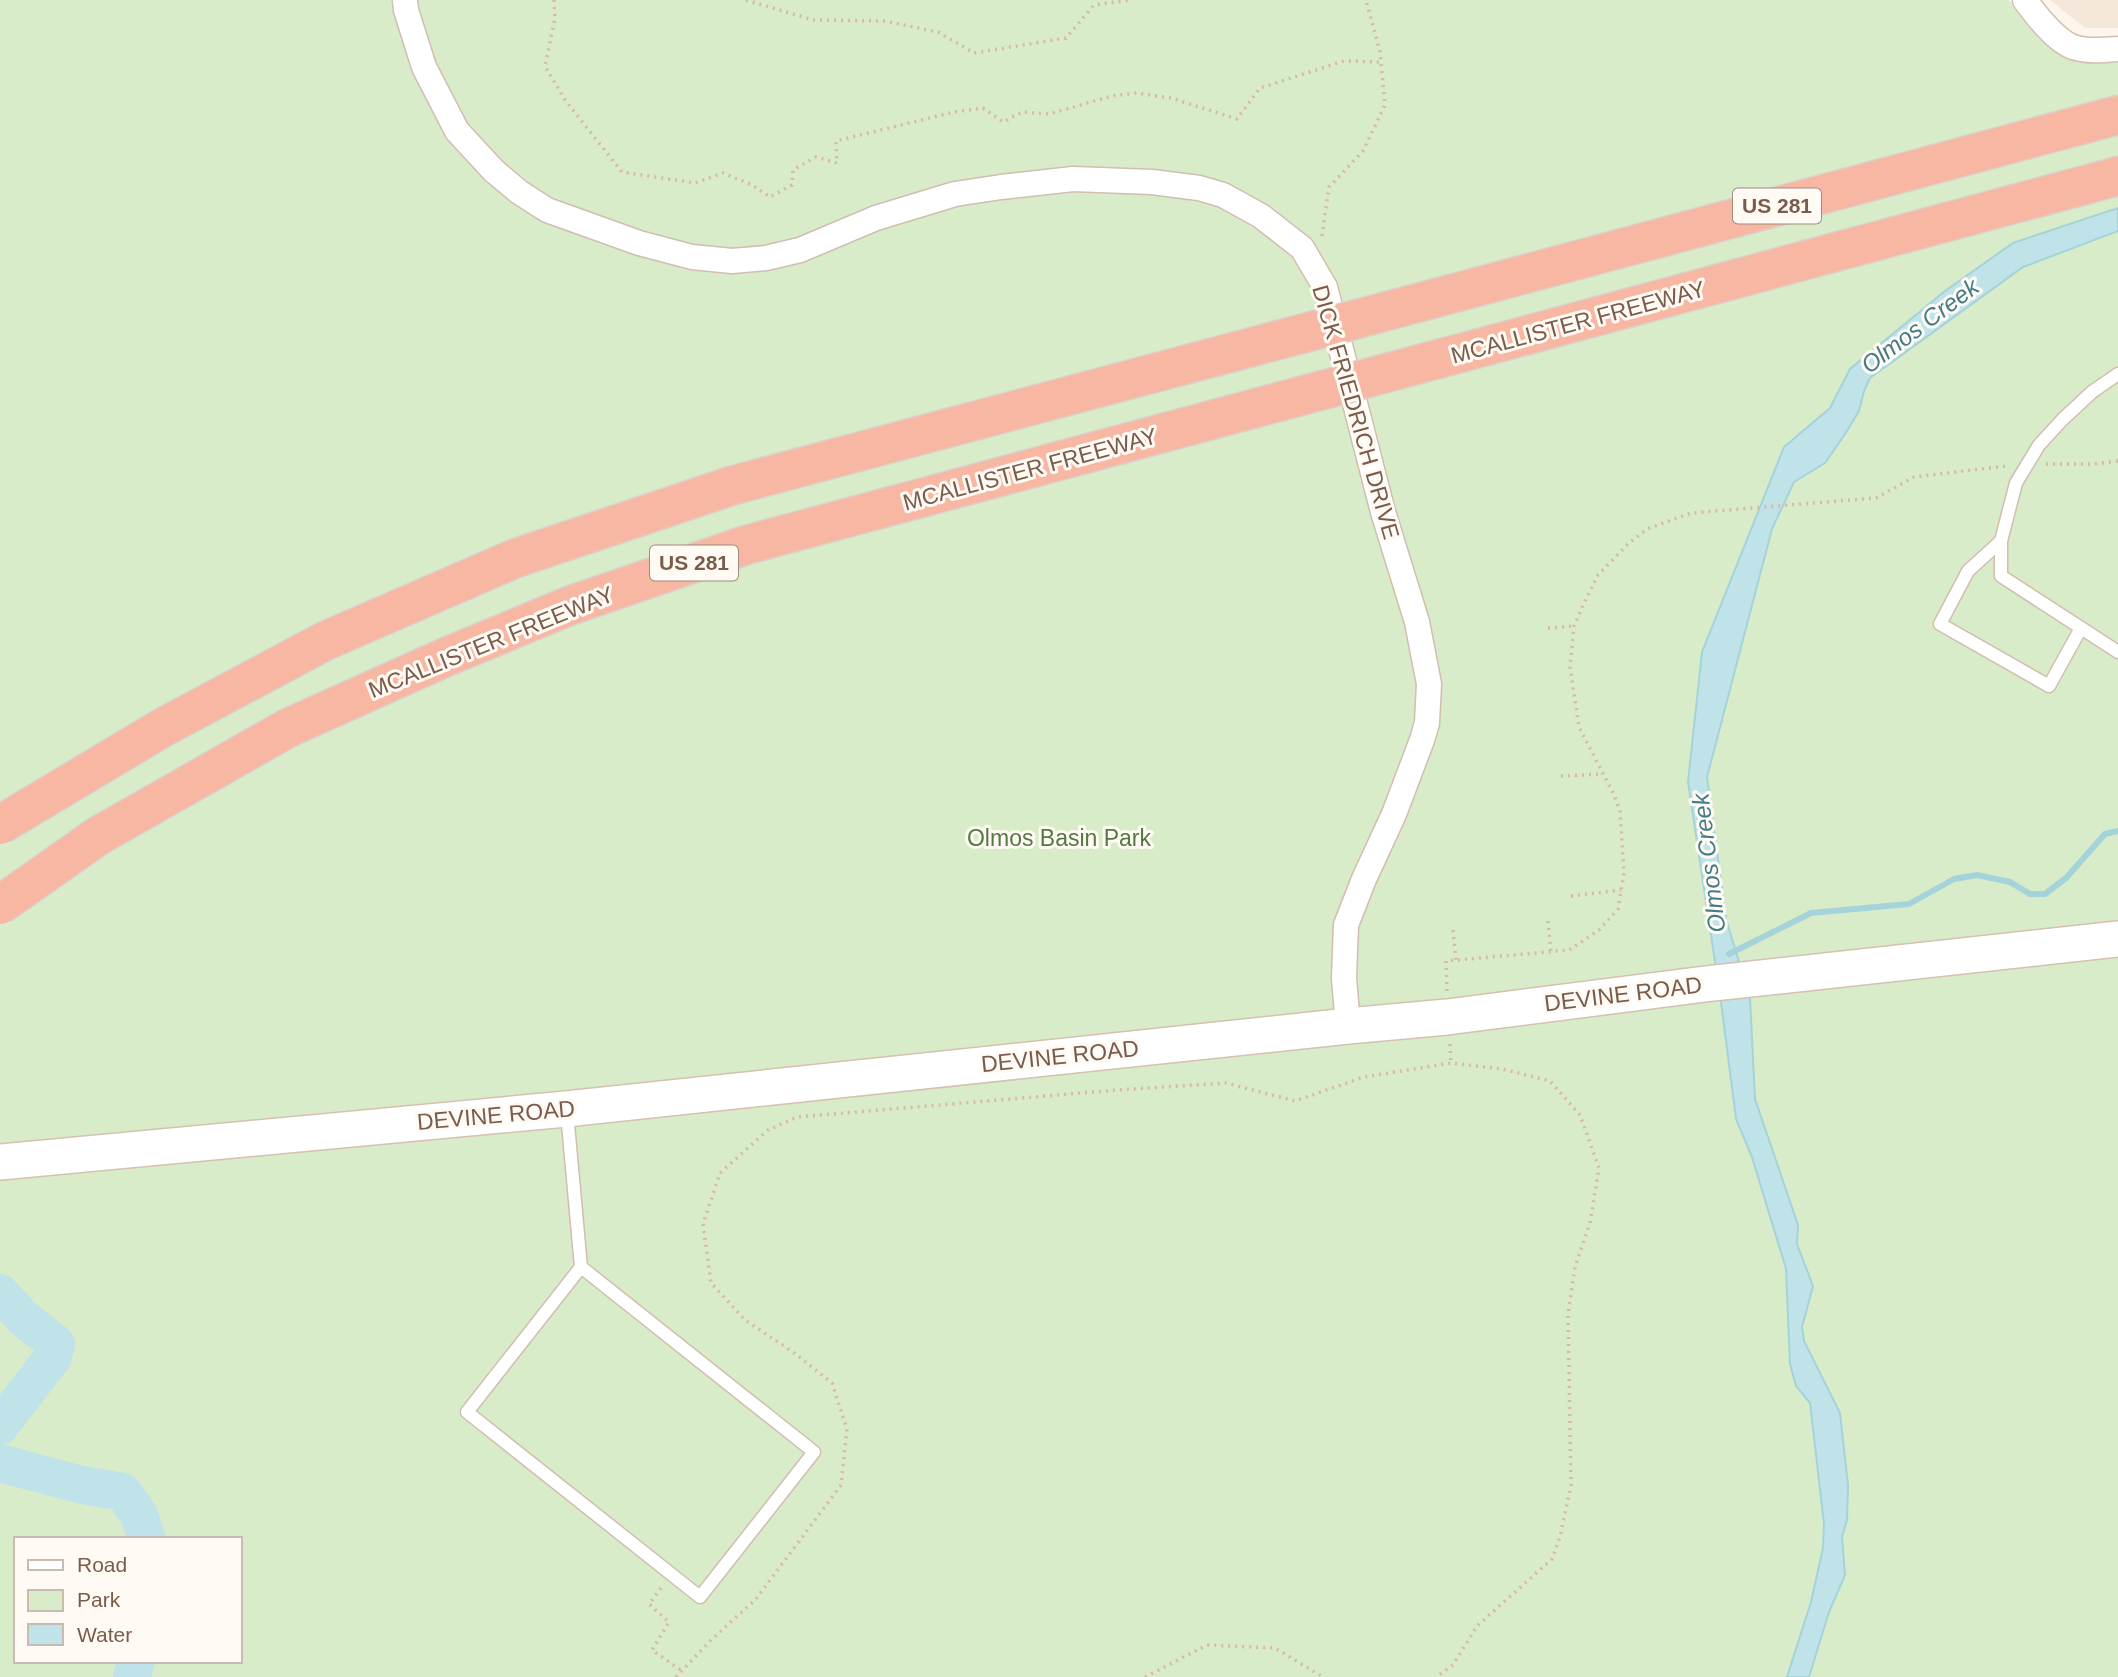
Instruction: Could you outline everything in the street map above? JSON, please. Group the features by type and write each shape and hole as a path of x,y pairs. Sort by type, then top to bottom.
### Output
{"highway":[{"name":"US 281","path":"0,825 162,727 325,641 516,558 734,485 2118,115"},
{"name":"MCALLISTER FREEWAY","path":"0,905 98,836 288,728 446,657 569,606 746,545 2118,176"}],"street":[{"name":"DICK FRIEDRICH DRIVE","path":"405,0 424,67 457,131 470,147 519,192 547,210 639,243 692,257 732,261 766,258 800,250 876,218 955,194 1073,179 1152,182 1199,188 1223,195 1261,216 1302,248 1325,287 1383,512 1417,622 1429,684 1427,723 1422,740 1394,814 1346,925 1344,978 1348,1026"},
{"path":"2025,0 2042,23 2072,47 2100,51 2118,49"},
{"name":"DEVINE ROAD","path":"0,1162 566,1109 1447,1017 1772,976 2118,939"}],"lane":[{"path":"2118,374 2092,392 2039,445 2016,483 2001,541 2001,576 2118,652"},
{"path":"2001,541 1968,571 1940,624 2049,686 2081,628"},
{"path":"566,1109 581,1267 467,1412 700,1597 814,1452 581,1267"}],"path":[{"path":"554,0 555,18 545,66 565,100 622,172 695,183 723,173 752,185 770,197 792,185 793,170 816,157 837,163 836,141 954,112 983,108 1003,122 1022,112 1049,114 1112,96 1137,93 1171,98 1237,119 1260,88 1344,61 1381,62"},
{"path":"746,0 813,20 884,21 938,32 974,53 1066,38 1094,5 1131,0"},
{"path":"1325,287 1322,233 1329,187 1363,152 1385,105 1381,62 1366,0"},
{"path":"1447,1017 1446,961 1569,950 1599,930 1618,909 1624,873 1620,811 1579,727 1570,667 1574,626 1598,575 1628,544 1647,529 1691,513 1876,498 1914,477 1988,467 2118,461"},
{"path":"1548,628 1574,626"},
{"path":"1561,776 1602,774"},
{"path":"1572,896 1621,890"},
{"path":"1548,921 1551,953"},
{"path":"1453,930 1455,961"},
{"path":"676,1677 756,1599 841,1485 846,1429 832,1383 793,1352 745,1320 711,1283 703,1224 720,1173 768,1130 797,1117 1226,1083 1295,1101 1364,1077 1451,1063 1502,1069 1550,1081 1580,1115 1599,1168 1590,1223 1575,1267 1568,1314 1571,1485 1560,1537 1552,1559 1477,1626 1453,1665 1436,1677"},
{"path":"671,1574 649,1604 669,1622 652,1650 682,1671"},
{"path":"1145,1677 1207,1645 1275,1648 1323,1677"}],"shaded area":[{"path":"2050,0 2118,0 2118,28 2085,28"}],"green space":[{"name":"Olmos Basin Park","path":"0,0 2009,0 2039,39 2070,53 2118,57 2118,1677 0,1677"}],"water":[{"name":"Olmos Creek","path":"2118,208 2118,231 2023,267 1870,378 1859,411 1825,463 1794,482 1772,529 1707,777 1726,919 1750,998 1755,1099 1798,1225 1797,1244 1813,1286 1802,1327 1804,1341 1840,1413 1848,1485 1847,1520 1842,1537 1845,1575 1829,1612 1809,1677 1787,1677 1811,1602 1823,1548 1824,1524 1810,1403 1796,1386 1790,1364 1786,1269 1752,1157 1736,1119 1688,782 1702,652 1784,447 1830,408 1850,369 1945,291 2013,243"}],"waterway":[{"path":"1729,954 1811,913 1909,904 1954,879 1977,875 2010,882 2030,894 2045,894 2066,878 2105,834 2118,831"},
{"path":"0,1293 22,1317 56,1344 53,1357 0,1426"},
{"path":"0,1463 82,1485 123,1492 139,1515 146,1537"},
{"path":"132,1677 136,1663"}]}
